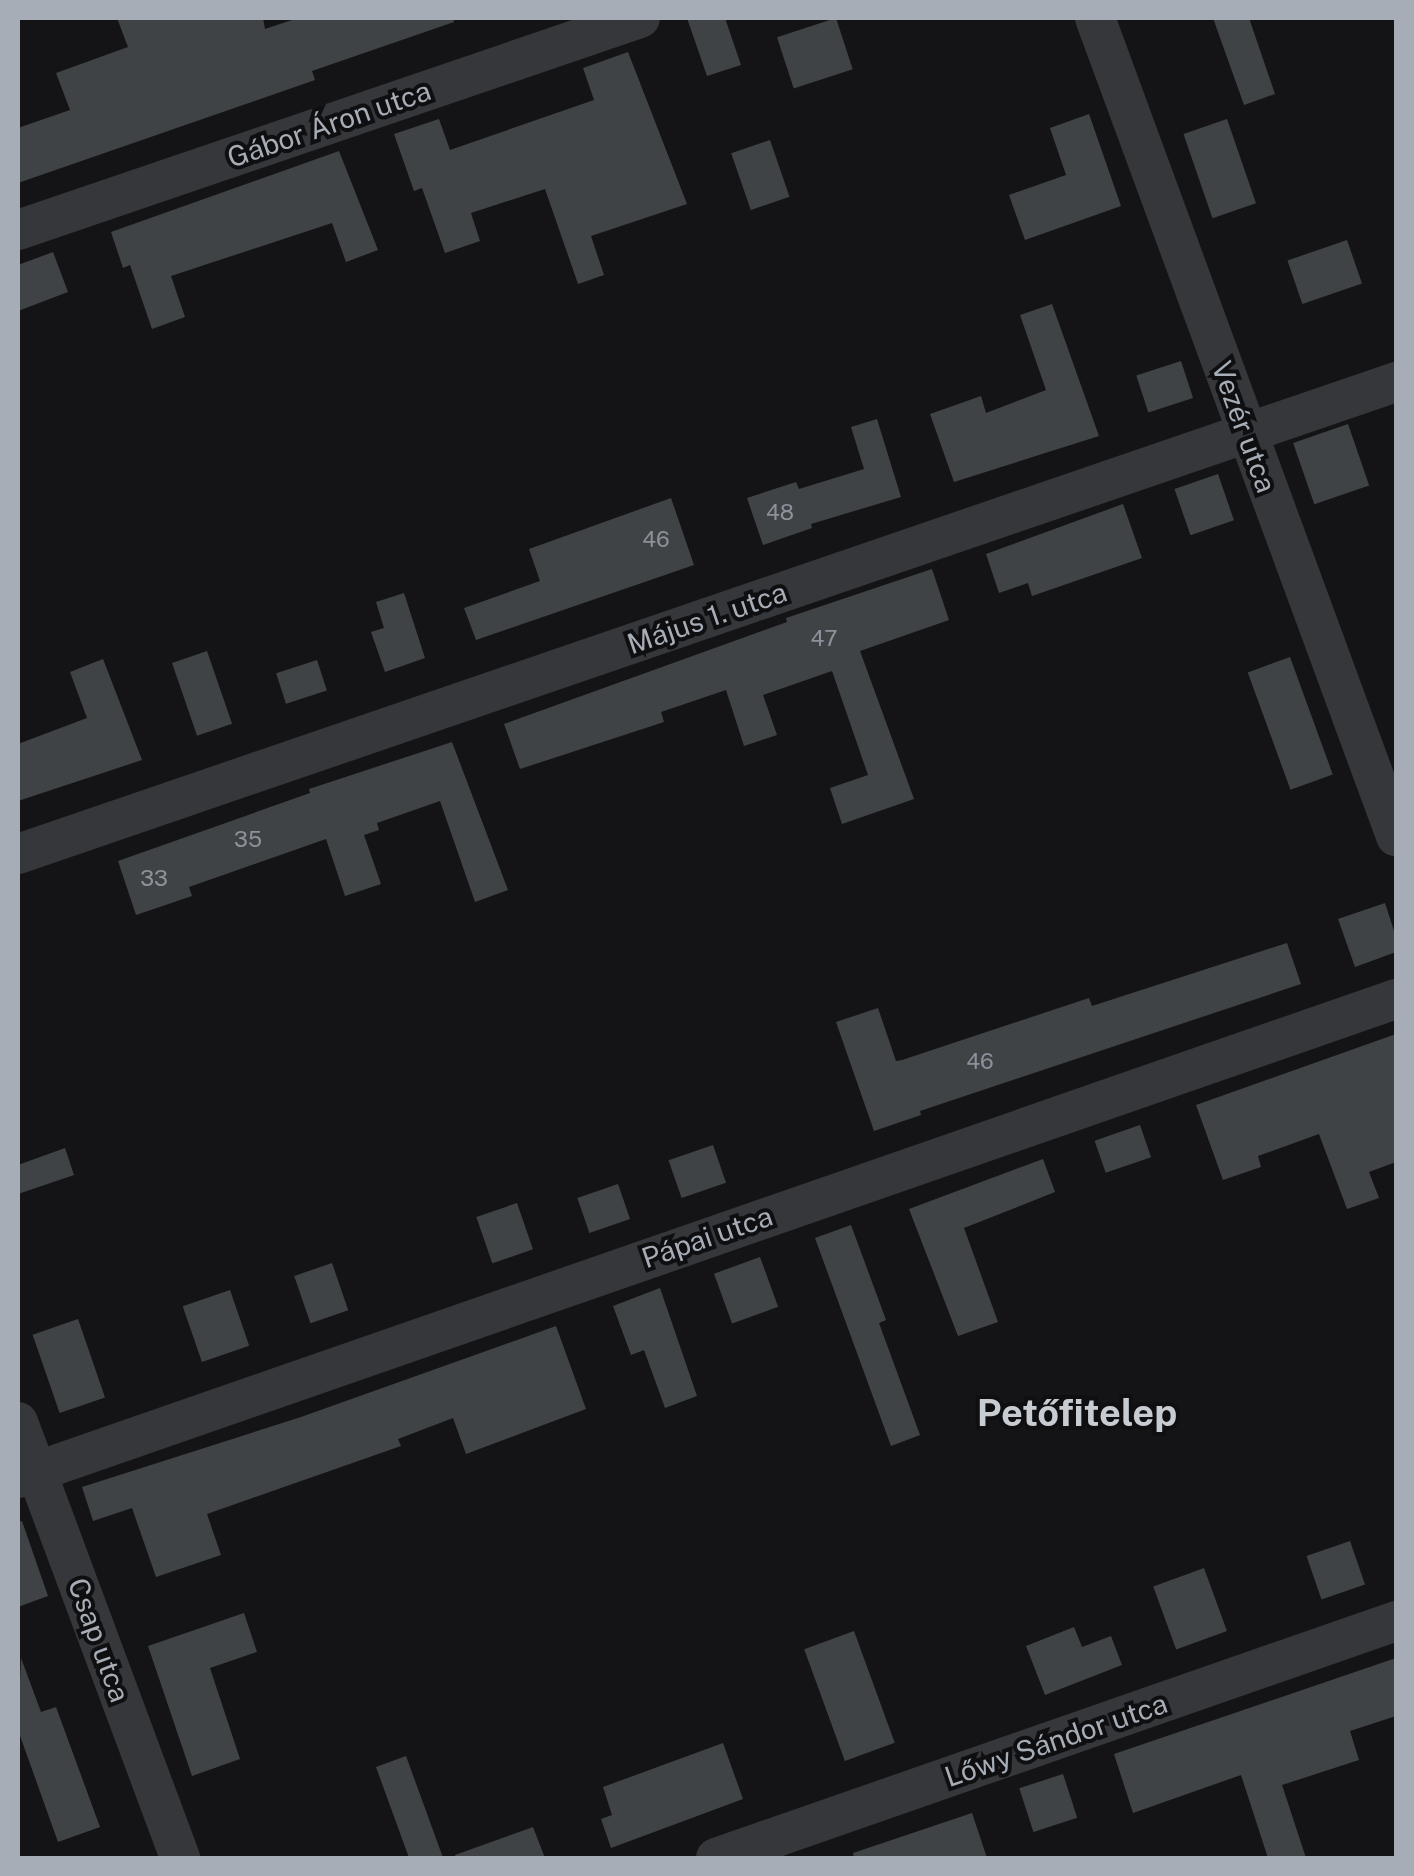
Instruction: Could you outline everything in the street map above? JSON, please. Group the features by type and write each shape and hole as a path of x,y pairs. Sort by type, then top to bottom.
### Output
{"street":[{"name":"Gábor Áron utca","path":"18,230 640,18"},
{"name":"Vezér utca","path":"1095,18 1396,836"},
{"name":"Május 1. utca","path":"18,854 1396,382"},
{"name":"Pápai utca","path":"27,1475 1396,999"},
{"name":"Csap utca","path":"18,1422 27,1475 180,1858"},
{"name":"Lőwy Sándor utca","path":"716,1858 1396,1621"}],"building":[{"path":"117,18 263,18 265,29 298,18 453,18 454,22 312,71 315,80 18,183 18,128 70,110 56,73 128,47"},
{"path":"687,18 725,18 741,65 707,76"},
{"path":"836,18 853,69 794,89 777,37"},
{"path":"1213,18 1249,18 1275,94 1244,105"},
{"path":"628,52 687,204 591,236 604,275 578,284 545,189 471,213 480,241 445,253 422,188 414,191 394,134 439,119 450,150 594,100 583,68"},
{"path":"1089,114 1121,206 1025,240 1009,195 1066,175 1050,128"},
{"path":"1227,119 1256,203 1212,218 1184,134"},
{"path":"770,140 790,197 751,210 731,153"},
{"path":"339,151 378,250 346,262 332,223 171,276 185,317 152,329 130,265 123,268 111,232"},
{"path":"1347,240 1362,283 1302,304 1287,261"},
{"path":"53,252 68,292 18,311 18,265"},
{"path":"1052,304 1099,436 954,482 930,414 981,396 986,413 1046,390 1020,315"},
{"path":"1181,361 1193,398 1148,413 1136,376"},
{"path":"877,419 901,497 811,524 812,528 763,545 747,498 796,482 799,489 864,469 851,427"},
{"path":"1348,424 1369,485 1314,504 1293,443"},
{"path":"1218,474 1234,520 1190,535 1175,489"},
{"path":"671,498 694,565 476,640 464,608 540,581 529,549"},
{"path":"1123,504 1142,558 1032,596 1028,583 999,593 986,554"},
{"path":"932,569 949,620 860,651 914,799 842,824 830,788 868,775 832,671 763,695 777,735 744,746 726,690 661,712 664,722 520,769 504,724 787,622 786,618"},
{"path":"404,593 425,658 385,672 371,632 384,628 376,602"},
{"path":"207,651 232,724 197,736 172,663"},
{"path":"1290,657 1333,774 1290,790 1248,672"},
{"path":"103,659 142,760 18,801 18,744 87,718 70,672"},
{"path":"317,660 327,690 286,704 276,673"},
{"path":"452,742 508,890 475,902 440,801 377,823 379,830 364,835 381,884 345,896 326,839 189,887 192,896 136,915 118,861 310,793 309,789"},
{"path":"1385,903 1396,937 1396,952 1355,967 1338,919"},
{"path":"1287,943 1301,984 920,1111 921,1115 874,1131 836,1022 878,1008 896,1061 902,1060 1089,998 1092,1006"},
{"path":"1396,1034 1396,1162 1369,1172 1379,1198 1347,1209 1319,1134 1258,1156 1261,1167 1223,1180 1196,1105"},
{"path":"1140,1125 1151,1157 1106,1173 1095,1141"},
{"path":"713,1145 726,1183 682,1198 669,1160"},
{"path":"65,1148 74,1175 18,1194 18,1165"},
{"path":"1043,1159 1055,1192 964,1228 998,1322 958,1336 909,1209"},
{"path":"618,1184 630,1219 589,1233 577,1198"},
{"path":"517,1203 533,1249 492,1263 476,1217"},
{"path":"851,1225 886,1320 879,1323 920,1435 891,1446 815,1238"},
{"path":"760,1257 778,1307 732,1324 714,1274"},
{"path":"332,1263 348,1310 310,1323 294,1276"},
{"path":"660,1288 697,1396 665,1408 644,1350 631,1355 613,1306"},
{"path":"230,1290 249,1346 202,1362 183,1306"},
{"path":"78,1319 105,1397 60,1413 33,1335"},
{"path":"556,1326 586,1409 466,1454 453,1418 398,1439 401,1446 207,1514 221,1555 156,1577 132,1508 93,1521 82,1487 301,1417"},
{"path":"22,1521 48,1596 18,1607 18,1522"},
{"path":"1350,1541 1365,1584 1321,1599 1307,1556"},
{"path":"1204,1568 1227,1631 1176,1649 1153,1586"},
{"path":"244,1613 257,1652 210,1668 240,1759 192,1776 148,1646"},
{"path":"1074,1627 1082,1647 1111,1636 1122,1665 1045,1695 1026,1646"},
{"path":"854,1631 895,1743 845,1761 804,1649"},
{"path":"21,1658 41,1712 56,1707 100,1827 58,1842 18,1730"},
{"path":"1396,1658 1396,1716 1350,1731 1359,1760 1282,1785 1306,1858 1268,1858 1241,1775 1133,1813 1114,1754"},
{"path":"723,1743 743,1799 611,1848 601,1819 612,1815 603,1787"},
{"path":"406,1756 443,1858 409,1858 376,1767"},
{"path":"1063,1774 1077,1818 1033,1832 1019,1788"},
{"path":"972,1813 987,1858 854,1858 853,1853"},
{"path":"533,1827 545,1858 456,1858 455,1855"}],"district":[{"name":"Petőfitelep","path":"1077,1413"}]}
